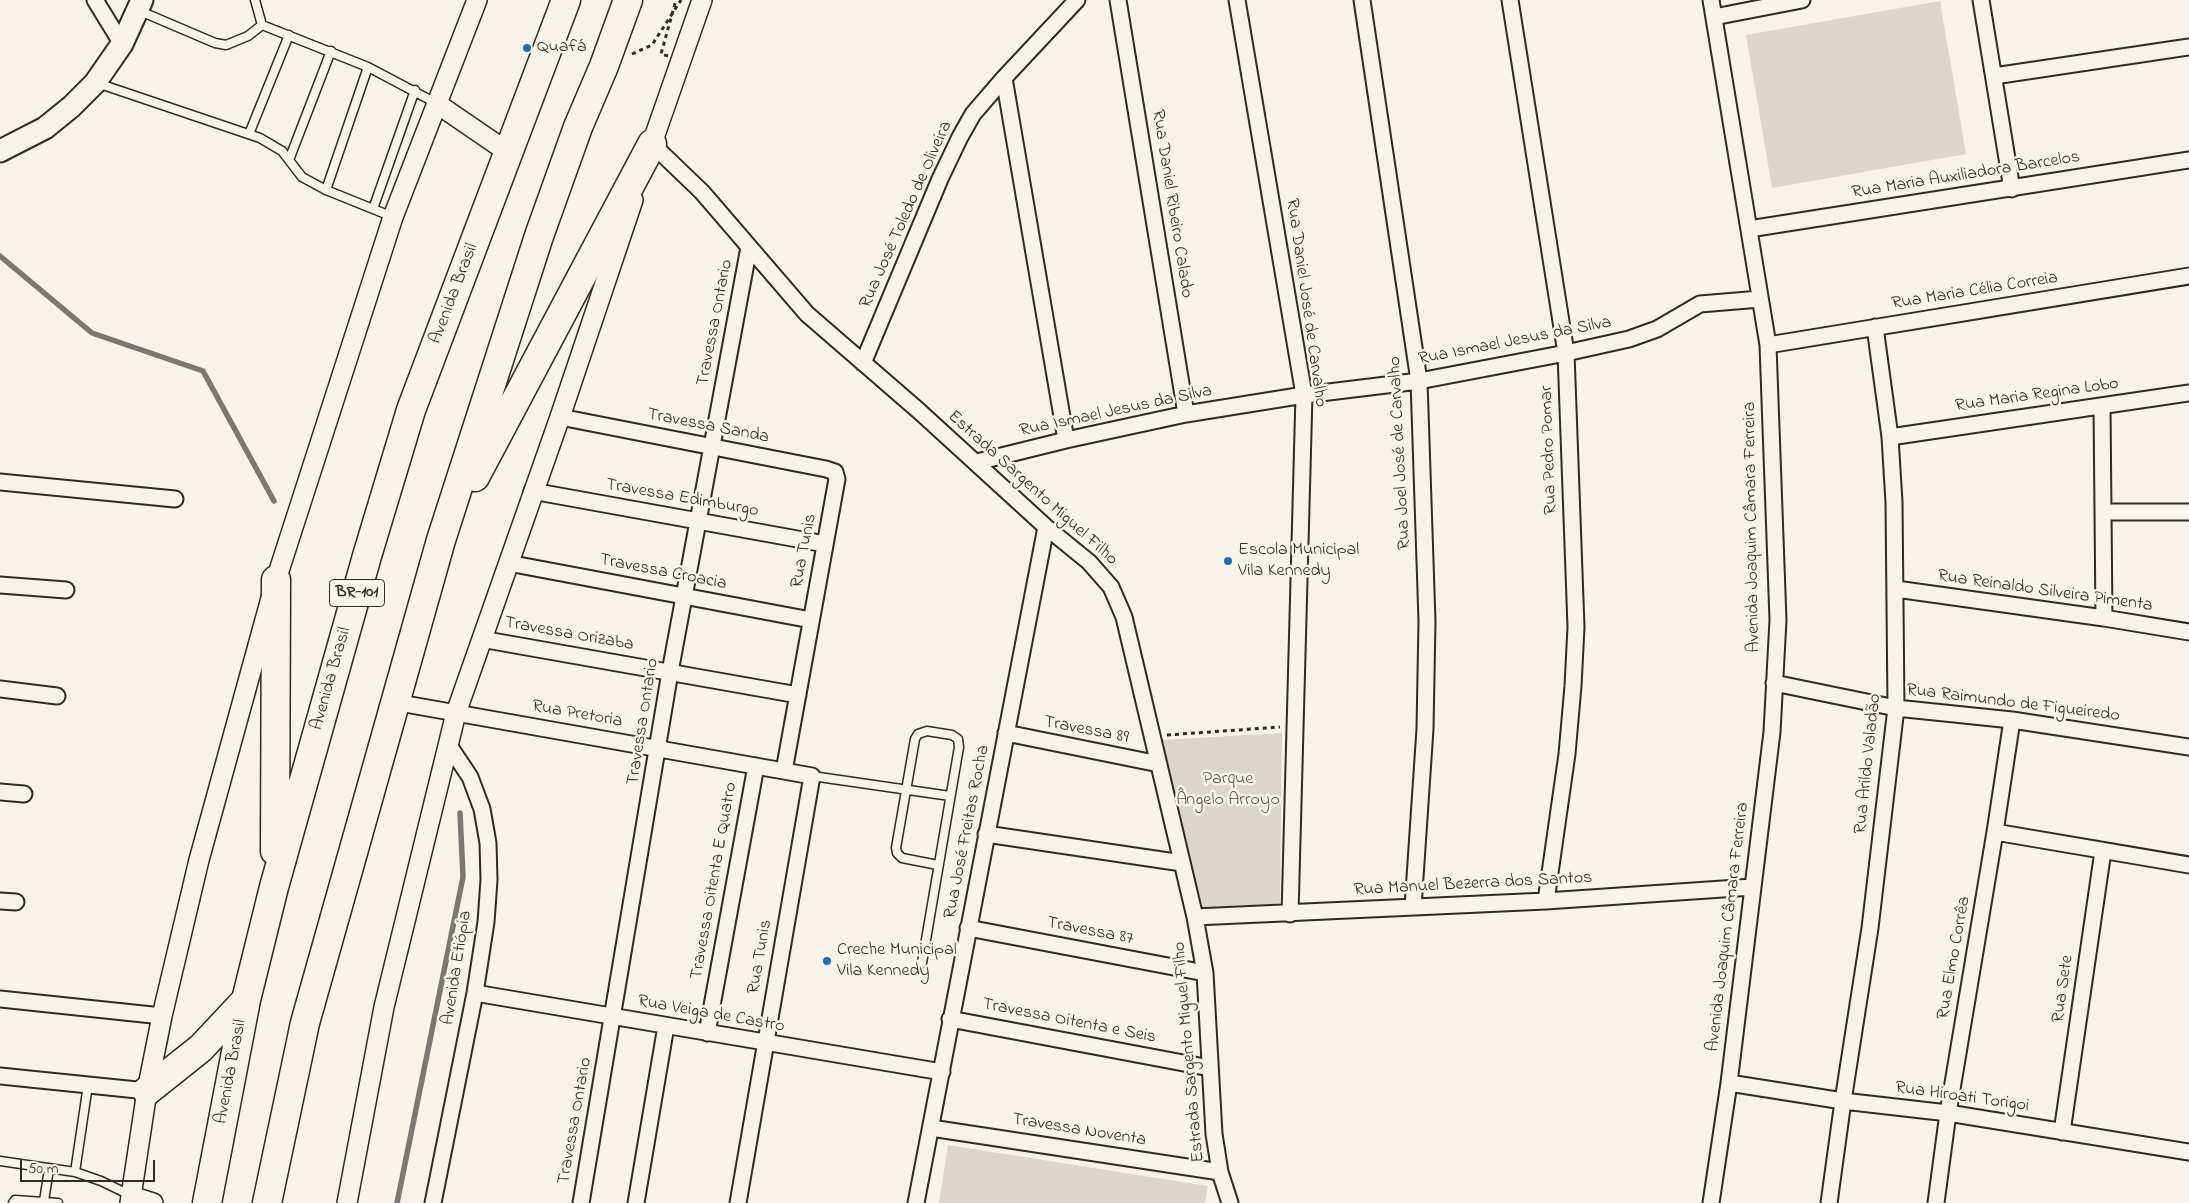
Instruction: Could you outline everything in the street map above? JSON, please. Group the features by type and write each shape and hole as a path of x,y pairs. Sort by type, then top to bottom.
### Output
{"highway":[{"name":"Avenida Brasil","path":"207,1203 246,1000 274,887 367,556 411,410 566,0"},
{"path":"267,1203 305,1023 441,540 540,236 578,127 604,66 628,0"},
{"path":"441,540 652,144"},
{"path":"274,887 276,580"},
{"path":"147,1091 201,1048 246,1000"}],"main road":[{"path":"0,151 45,128 71,107 95,83 122,44 141,5"}],"street":[{"path":"95,0 122,44"},
{"path":"153,1203 131,1199 147,1091 162,1016 199,860 276,580 393,217 477,0"},
{"path":"347,1203 384,1007 456,713 532,491 560,417 702,0"},
{"name":"Rua José Toledo de Oliveira","path":"863,363 940,179 973,114 1077,0"},
{"name":"Rua Daniel Ribeiro Calado","path":"1118,0 1186,414"},
{"name":"Rua Daniel José de Carvalho","path":"1238,0 1304,395 1290,914"},
{"name":"Rua Joel José de Carvalho","path":"1362,0 1419,381 1427,621 1425,730 1413,907"},
{"name":"Rua Pedro Pomar","path":"1510,0 1566,353 1576,627 1567,754 1546,901"},
{"name":"Avenida Joaquim Câmara Ferreira","path":"1711,0 1768,346 1778,620 1772,732 1729,1083 1711,1203"},
{"path":"1714,17 1802,0"},
{"path":"1981,0 2012,189"},
{"path":"1994,76 2189,47"},
{"path":"1004,78 1066,440"},
{"path":"436,103 509,153"},
{"name":"Estrada Sargento Miguel Filho","path":"652,144 702,192 807,314 976,462 1046,527 1089,562 1110,587 1124,617 1196,917 1205,973 1214,1134 1220,1172 1230,1203"},
{"name":"Rua Maria Auxiliadora Barcelos","path":"1749,229 2189,160"},
{"name":"Travessa Ontario","path":"581,1203 670,672 749,247"},
{"name":"Rua Maria Célia Correia","path":"1768,346 2189,276"},
{"name":"Rua Ismael Jesus da Silva","path":"976,462 1186,414 1304,395 1419,381 1566,353 1629,339 1656,329 1700,304 1760,299"},
{"name":"Rua Arildo Valadão","path":"1829,1203 1870,928 1896,708 1894,502 1890,436 1875,327"},
{"name":"Rua Maria Regina Lobo","path":"1890,436 2189,393"},
{"path":"2102,406 2104,618"},
{"name":"Travessa Sanda","path":"560,417 826,468 835,472 836,486"},
{"path":"0,482 175,499"},
{"name":"Rua Tunis","path":"784,771 836,486"},
{"name":"Travessa Edimburgo","path":"532,491 825,544"},
{"path":"2103,512 2189,512"},
{"name":"Rua José Freitas Rocha","path":"916,1203 1046,527"},
{"name":"Travessa Croacia","path":"508,563 811,620"},
{"path":"0,585 66,590"},
{"name":"Rua Reinaldo Silveira Pimenta","path":"1896,589 2104,618 2189,632"},
{"name":"Travessa Orizaba","path":"481,639 798,695"},
{"name":"Rua Raimundo de Figueiredo","path":"1774,682 1896,708 2012,720 2189,747"},
{"path":"0,689 57,696"},
{"name":"Rua Pretoria","path":"394,702 812,776"},
{"name":"Rua Elmo Corrêa","path":"1936,1203 1948,1113 2012,720"},
{"name":"Travessa 89","path":"1006,734 1159,764"},
{"name":"Avenida Etiópia","path":"433,1203 474,993 489,880 488,843 482,809 470,777 448,744"},
{"name":"Travessa Oitenta E Quatro","path":"707,1033 756,766"},
{"name":"Rua Tunis","path":"738,1203 812,776"},
{"path":"0,792 24,794"},
{"path":"1995,832 2189,865"},
{"path":"986,834 1182,863"},
{"name":"Rua Sete","path":"2062,1132 2103,851"},
{"name":"Rua Manuel Bezerra dos Santos","path":"1196,917 1546,901 1752,887"},
{"path":"0,901 16,902"},
{"name":"Travessa 87","path":"968,928 1205,973"},
{"name":"Rua Veiga de Castro","path":"474,993 942,1072"},
{"path":"0,999 162,1016"},
{"name":"Travessa Oitenta e Seis","path":"950,1019 1210,1068"},
{"path":"636,1203 666,1026"},
{"path":"0,1076 147,1091"},
{"name":"Rua Hiroati Torigoi","path":"1729,1083 1843,1101 1948,1113 2189,1152"},
{"name":"Travessa Noventa","path":"931,1128 1220,1172"}],"lane":[{"path":"255,0 262,25"},
{"path":"141,5 215,43 226,45 248,36 262,25"},
{"path":"262,25 368,67 415,90 436,103"},
{"path":"249,134 289,35"},
{"path":"289,160 331,51"},
{"path":"326,190 368,67"},
{"path":"95,83 249,134 272,144 289,160 302,177 326,190 393,217"},
{"path":"373,209 415,90"},
{"path":"922,963 959,747 958,739 946,733 927,731 918,734 915,738 905,788 897,852 902,858 938,865"},
{"path":"812,776 950,796"},
{"path":"76,1172 88,1085"},
{"path":"0,1161 76,1172 101,1181 131,1199"},
{"path":"44,1201 49,1169"},
{"path":"13,1203 15,1200 58,1203"}],"path":[{"path":"668,56 661,54 676,0"},
{"path":"604,66 652,45 681,0"},
{"path":"1152,736 1296,726"}],"green space":[{"path":"1940,1 1966,154 1772,188 1746,35"},
{"name":"Parque Ângelo Arroyo","path":"1282,733 1280,909 1200,909 1161,740"},
{"path":"948,1145 1208,1186 1205,1203 939,1203"}],"waterway":[{"path":"0,256 92,333 203,371 274,501"},
{"path":"397,1203 463,877 460,813"}],"place":[{"name":"Quafá","path":"527,48"},
{"name":"Escola Municipal Vila Kennedy","path":"1228,561"},
{"name":"Creche Municipal Vila Kennedy","path":"827,961"}]}
